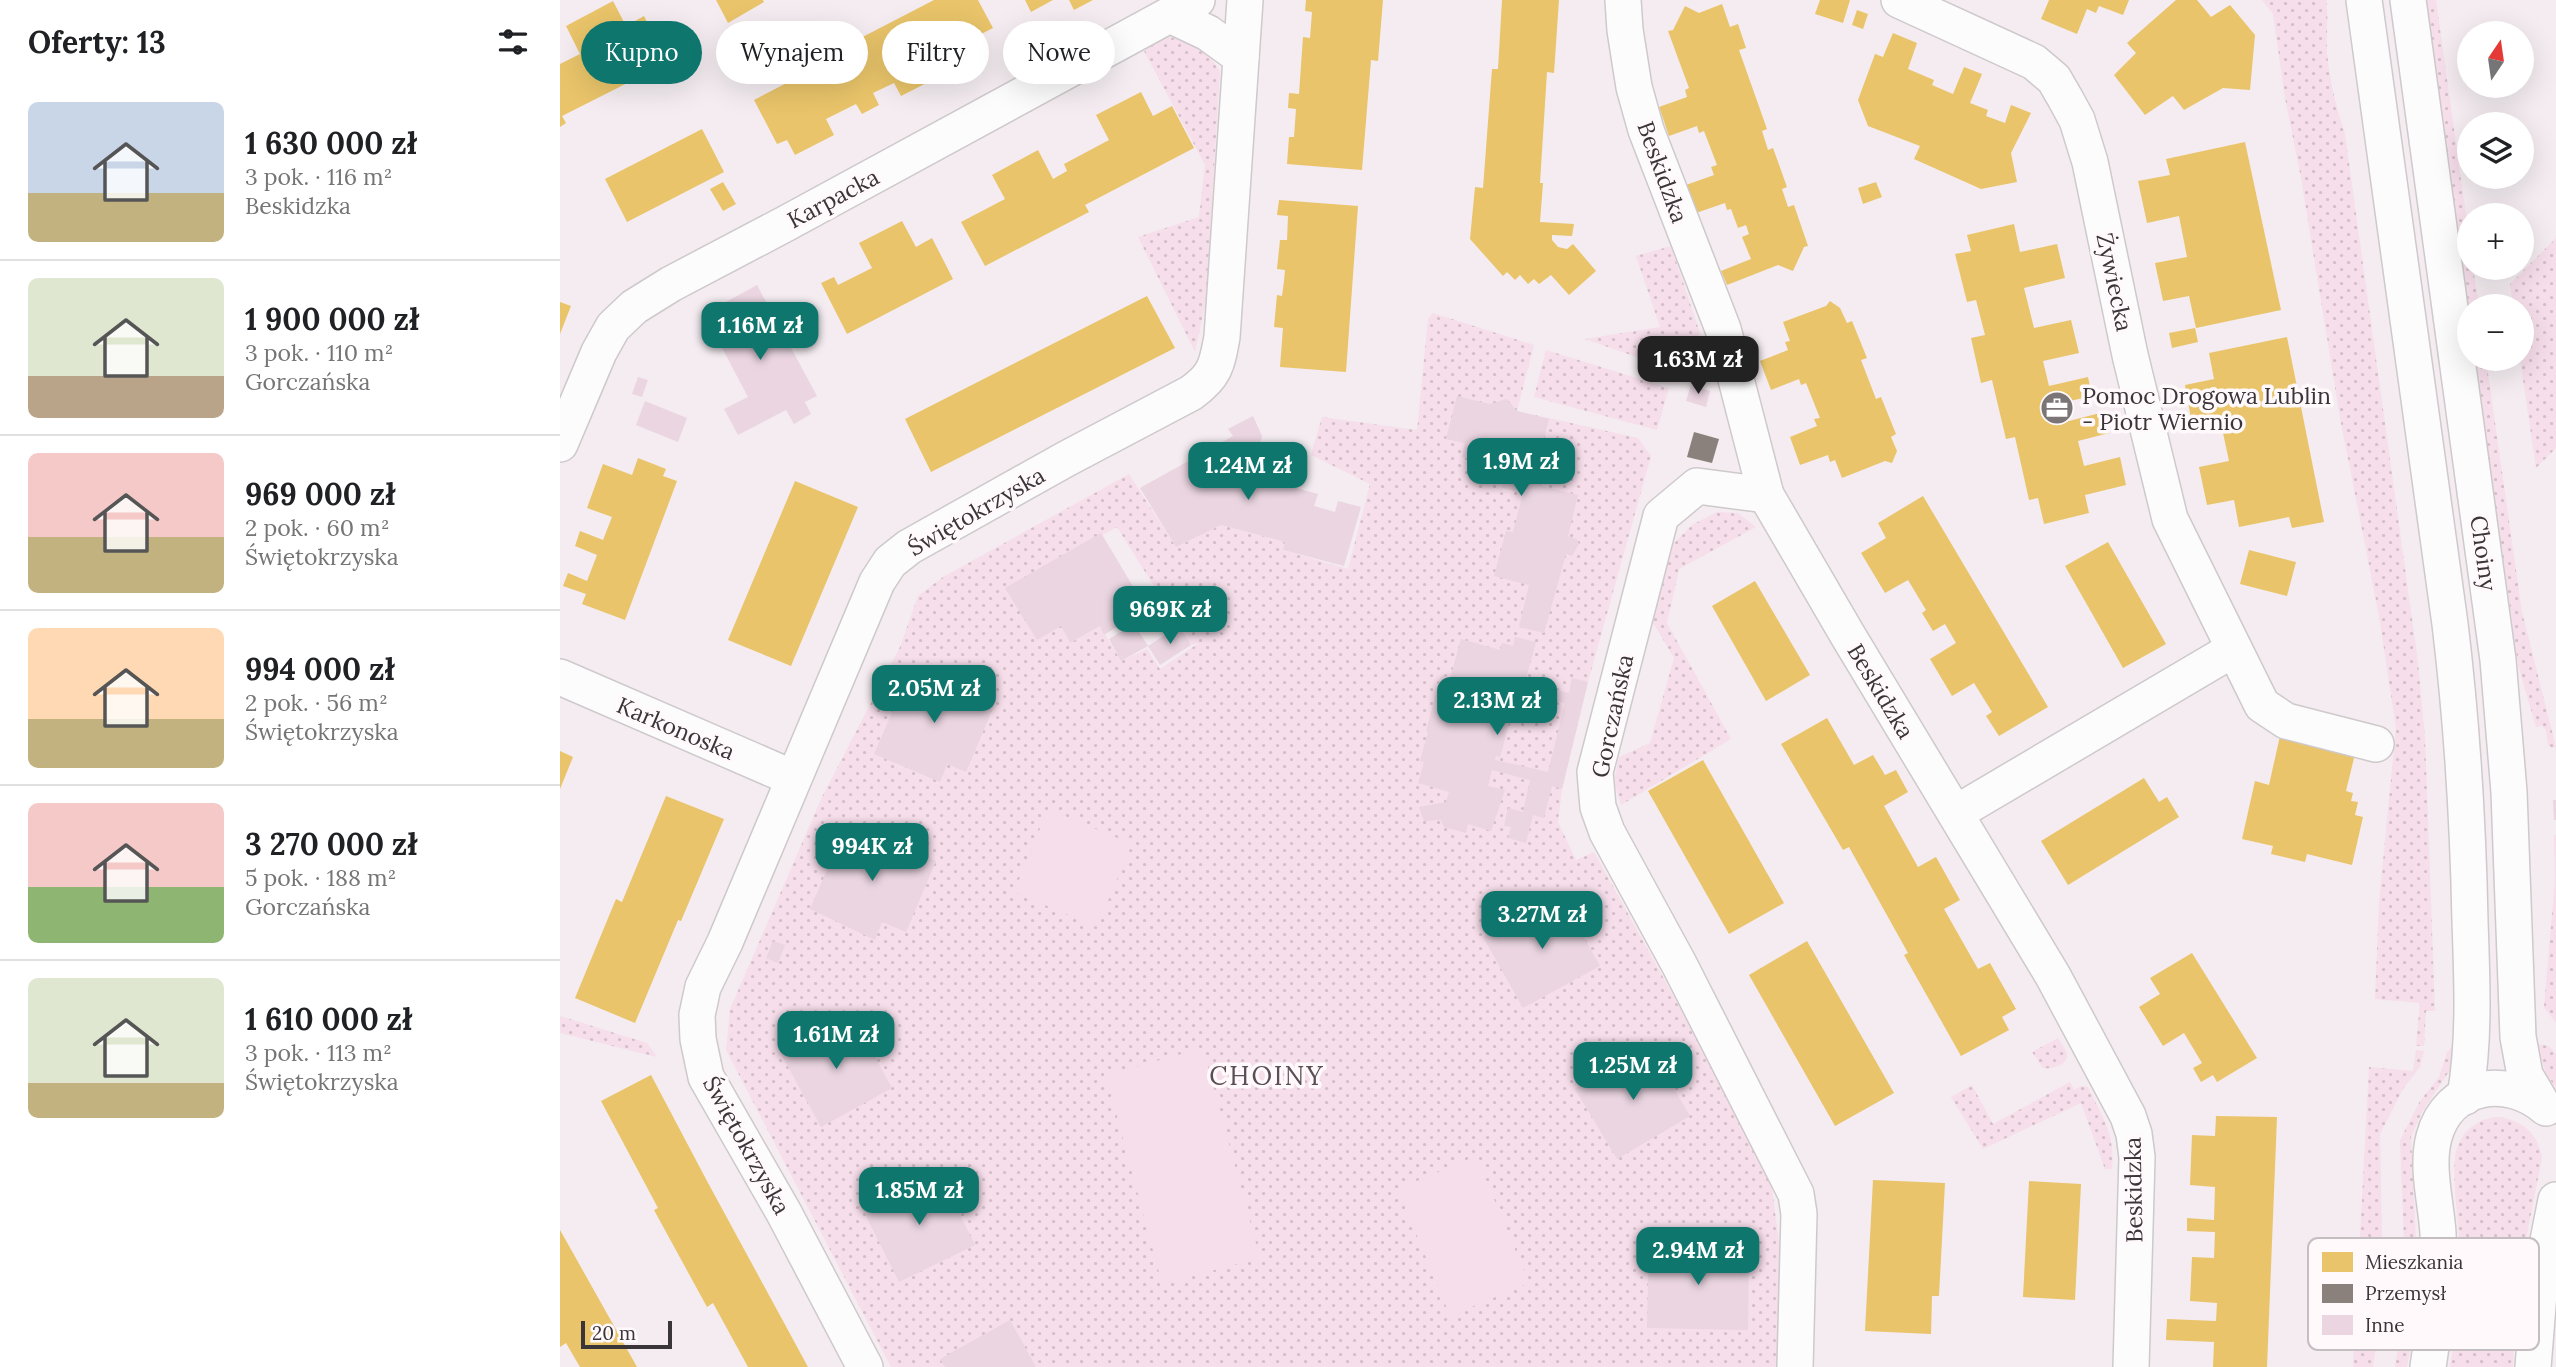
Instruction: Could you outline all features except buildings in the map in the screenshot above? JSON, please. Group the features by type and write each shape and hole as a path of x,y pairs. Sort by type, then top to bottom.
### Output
{"street":[{"name":"Świętokrzyska","path":"866,1367 784,1213 706,1077 698,1039 697,1015 704,987 877,582 890,562 909,547 1191,393 1207,382 1217,364 1222,337 1245,0"},
{"name":"Beskidzka","path":"1623,0 1634,88 1643,119 1723,329 1766,495 2053,976 2106,1074 2134,1134 2137,1157 2131,1367"},
{"name":"Żywiecka","path":"1899,0 2034,62 2054,79 2077,120 2091,162 2130,355 2169,519 2262,705 2286,720 2376,744"},
{"name":"Choiny","path":"2364,0 2461,720 2467,815 2472,1000 2470,1064 2465,1097"},
{"name":"Choiny","path":"2408,0 2499,671 2508,769 2514,960 2521,1056 2529,1085 2549,1113"},
{"name":"Karpacka","path":"560,444 599,352 613,327 634,307 671,284 1184,8 1208,33 1241,57"},
{"name":"Gorczańska","path":"1766,495 1697,486 1661,516 1595,772 1598,807 1607,832 1679,964 1796,1194 1799,1237 1796,1367"},
{"path":"1956,813 2234,649"},
{"name":"Karkonoska","path":"560,677 793,778"},
{"path":"2437,1238 2433,1142 2444,1116 2465,1097 2482,1089 2504,1088 2526,1094 2549,1113"},
{"path":"2539,1284 2556,1200"}],"shaded area":[{"path":"2262,0 2326,0 2329,72 2345,134 2418,662 2425,738 2435,1011 2426,1011 2424,1046 2416,1046 2420,1003 2375,999 2379,902 2396,728 2379,616 2340,418 2273,14"},
{"path":"2425,0 2436,0 2457,151 2457,189 2462,189 2464,203 2457,203 2457,230"},
{"path":"1165,37 1191,42 1209,56 1220,71 1206,301 1195,352 1138,237 1199,217 1205,165 1144,51"},
{"path":"2556,238 2556,448 2536,468 2522,371 2534,371 2534,294 2511,294 2510,284 2514,280 2534,280 2534,260"},
{"path":"1671,246 1700,333 1677,371 1585,339 1660,327 1636,256"},
{"path":"2464,280 2475,280 2477,294 2466,294"},
{"path":"1433,313 1534,345 1517,411 1638,438 1651,456 1588,682 1562,789 1558,822 1576,860 1594,852 1749,1133 1771,1180 1780,1251 1778,1367 891,1367 726,1050 730,1009 822,797 900,647 918,596 943,577 1129,474 1176,547 1221,525 1285,542 1283,550 1348,569 1370,484 1311,455 1322,417 1417,430 1428,319","holes":["1117,527 1191,645 1199,643 1160,669 1147,649 1121,661 1100,626 1070,643 1061,626 1006,588"]},
{"path":"1546,350 1669,388 1657,430 1534,397"},
{"path":"2477,371 2488,371 2522,612 2556,747 2548,745 2546,730 2542,726 2536,727 2518,665"},
{"path":"1717,512 1738,513 1756,527 1679,569 1667,623 1731,739 1621,805 1614,782 1619,757 1650,743 1674,658 1652,621 1674,543 1692,525"},
{"path":"1048,809 1132,844 1097,927 1014,892"},
{"path":"2556,834 2556,1023 2544,1007 2555,879"},
{"path":"560,1016 647,1043 657,1057 560,1033"},
{"path":"2058,1038 2066,1050 2067,1058 2058,1066 2043,1068 2032,1052"},
{"path":"2537,1044 2549,1046 2556,1054 2556,1088 2546,1074"},
{"path":"2454,1047 2450,1070 2422,1112 2411,1137 2416,1238 2404,1238 2400,1140 2420,1101 2439,1077 2447,1052"},
{"path":"1203,1048 1260,1258 1162,1284 1106,1075"},
{"path":"2416,1050 2424,1051 2420,1067 2403,1089 2380,1134 2382,1238 2360,1238 2369,1067 2413,1071"},
{"path":"2070,1082 2074,1090 2081,1086 2088,1087 2103,1117 2112,1145 2112,1169 2105,1169 2081,1103 1983,1149 1951,1097 1972,1085 1993,1124"},
{"path":"2497,1117 2514,1121 2533,1135 2540,1149 2542,1158 2526,1238 2459,1238 2455,1157 2460,1142 2468,1131 2484,1120"},
{"path":"1476,1156 1529,1283 1450,1316 1398,1189"},
{"path":"2354,1350 2375,1350 2373,1367 2353,1367"},
{"path":"2398,1350 2410,1350 2407,1367 2395,1367"},
{"path":"2452,1350 2514,1350 2513,1367 2450,1367"}],"place":[{"name":"Pomoc Drogowa Lublin - Piotr Wiernio","path":"2057,408"}],"district":[{"name":"CHOINY","path":"1267,1075"}]}
